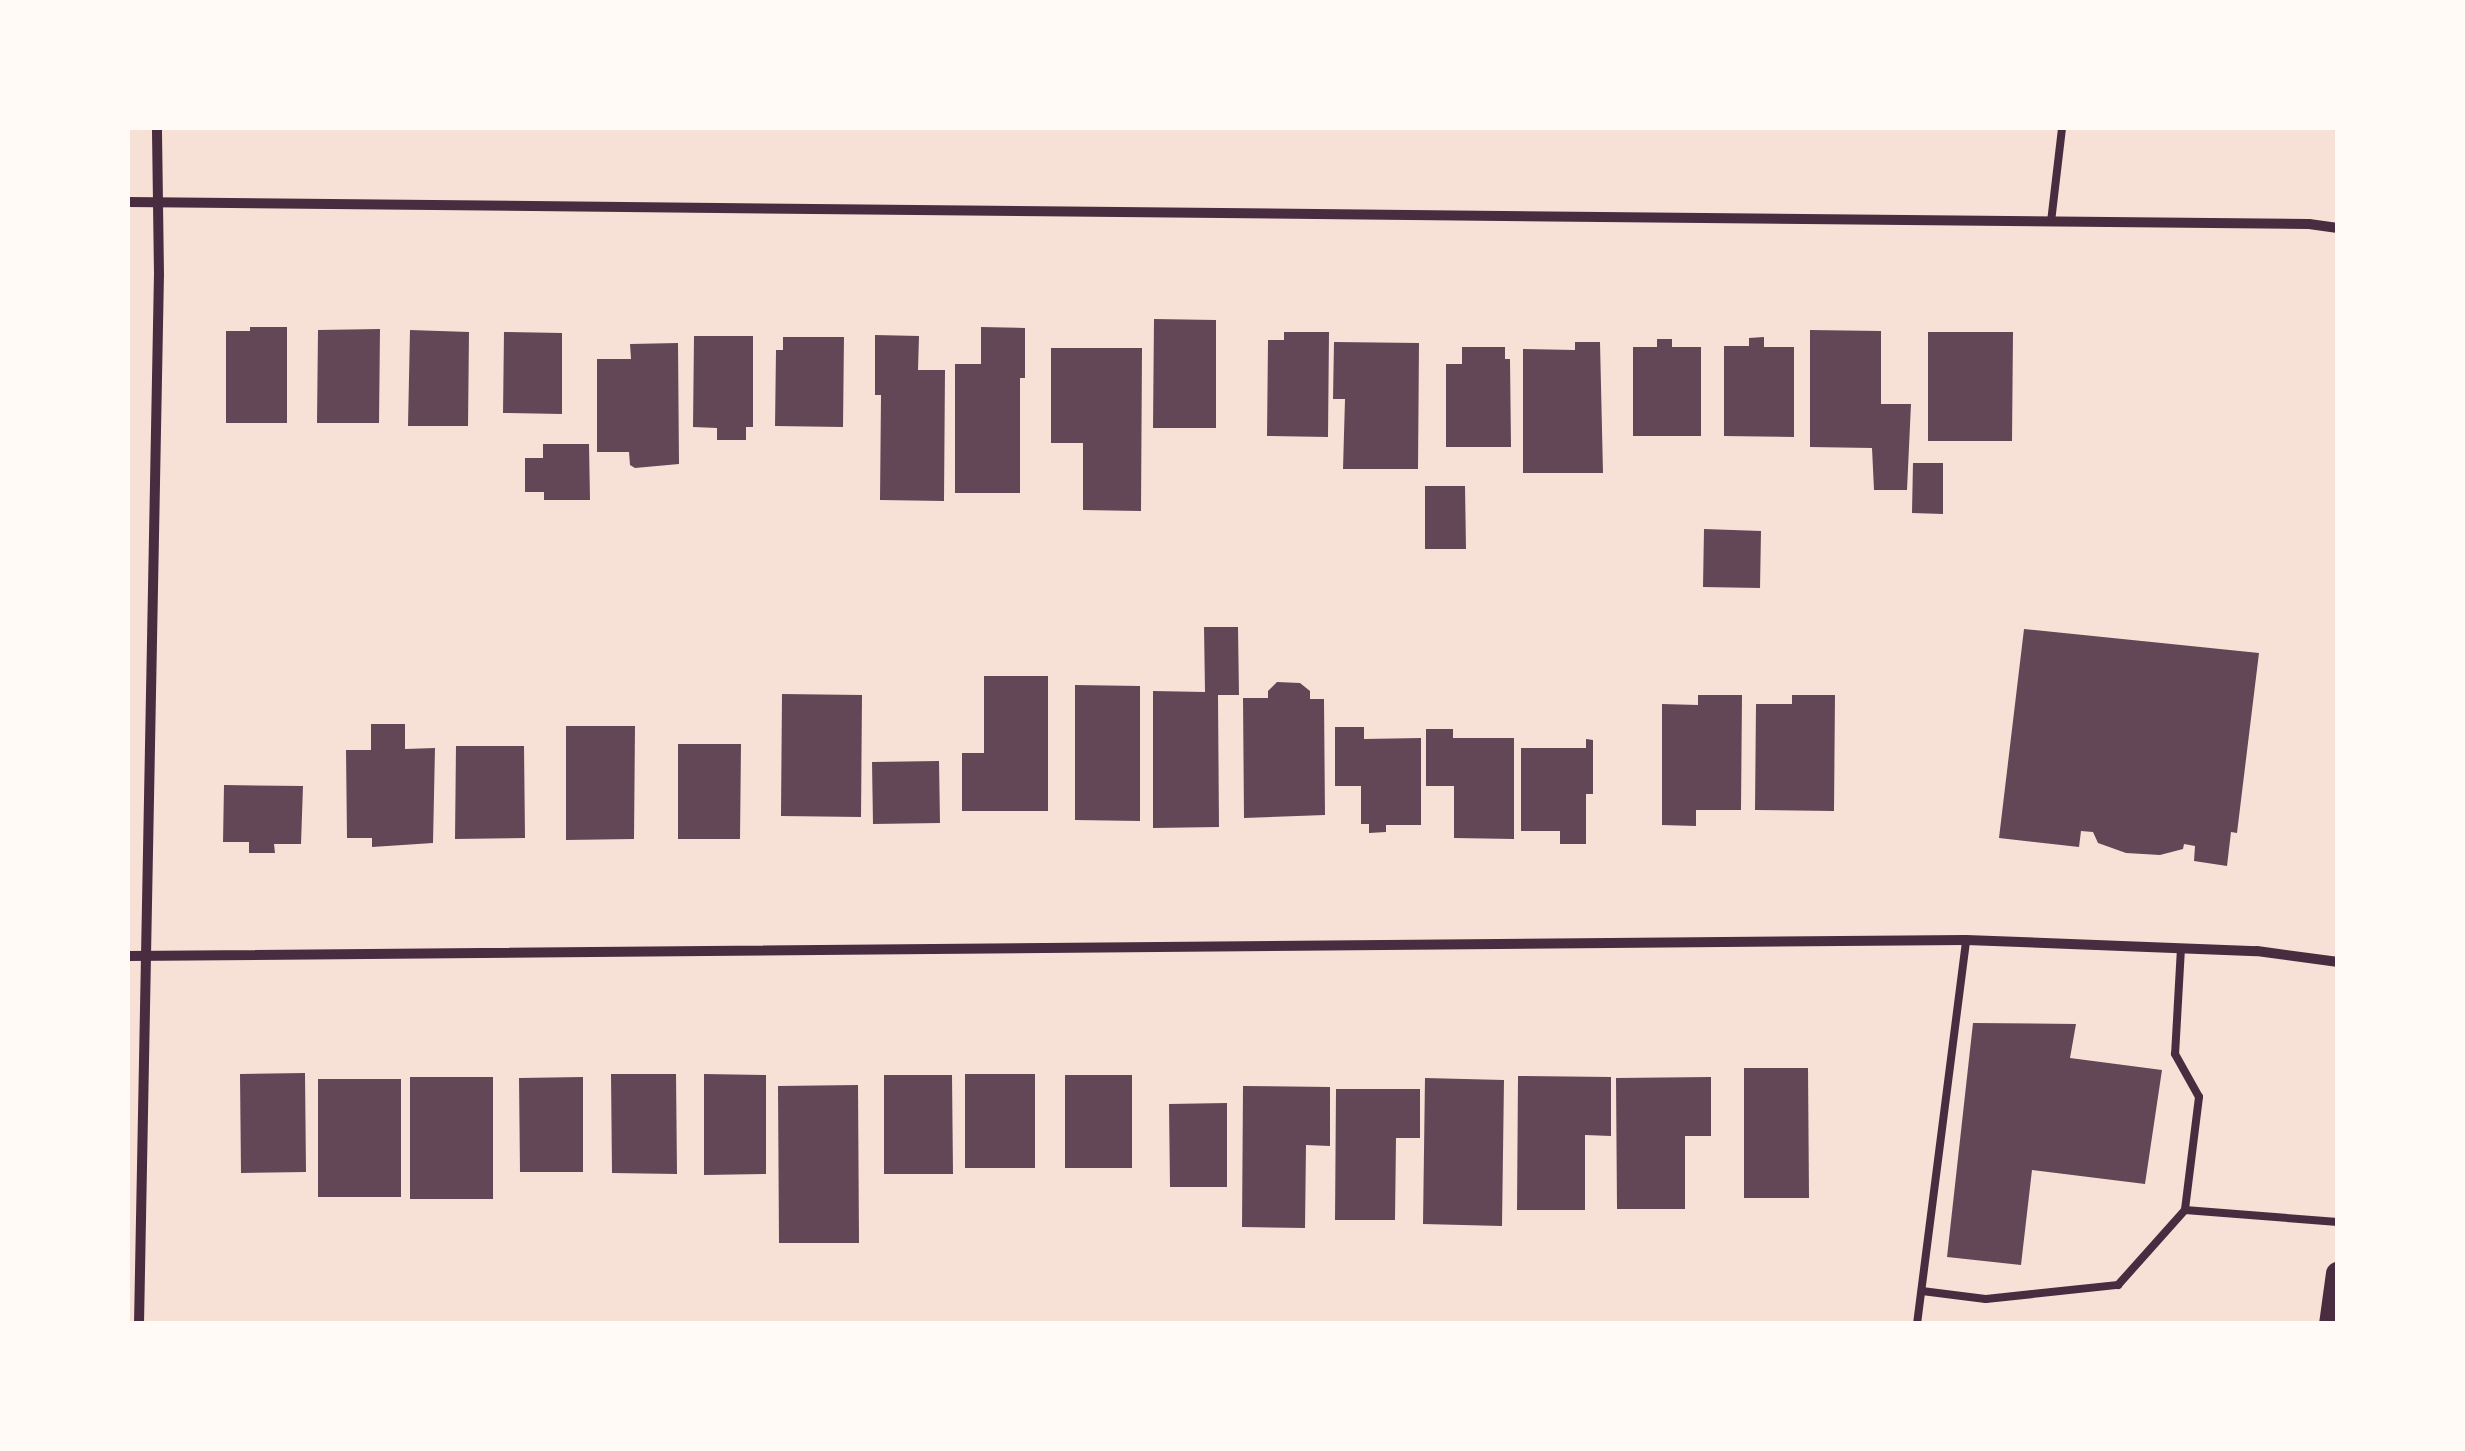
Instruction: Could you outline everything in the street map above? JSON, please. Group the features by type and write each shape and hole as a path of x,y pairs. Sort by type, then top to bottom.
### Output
{"main road":[{"path":"2331,1324 2338,1273"}],"street":[{"path":"138,1324 159,202 157,128"},
{"path":"128,202 2309,224 2338,228"},
{"path":"128,956 1966,940 2257,950 2338,962"}],"lane":[{"path":"2051,222 2062,128"},
{"path":"1918,1324 1966,940"},
{"path":"1922,1291 1986,1298 2118,1285 2185,1210 2199,1097 2176,1054 2181,948"},
{"path":"2185,1210 2338,1222"}],"building":[{"path":"1154,319 1216,320 1216,428 1153,428"},
{"path":"250,327 287,327 287,423 226,423 226,331 250,331"},
{"path":"981,327 1025,328 1025,378 1020,378 1020,493 955,493 955,364 981,364"},
{"path":"380,329 379,423 317,423 318,330"},
{"path":"410,330 469,332 468,426 408,426"},
{"path":"1810,330 1881,331 1881,404 1911,404 1907,490 1874,490 1872,448 1810,447"},
{"path":"504,332 562,333 562,414 503,413"},
{"path":"1284,332 1329,332 1328,437 1267,436 1268,340 1284,340"},
{"path":"1928,332 2013,332 2012,441 1928,441"},
{"path":"875,335 919,336 918,370 945,370 944,501 880,500 881,395 875,395"},
{"path":"694,336 753,336 753,427 746,427 746,440 717,440 717,428 693,427"},
{"path":"783,337 844,337 843,427 775,426 776,350 783,350"},
{"path":"1764,337 1764,347 1794,347 1794,437 1724,436 1724,346 1749,346 1749,338"},
{"path":"1657,339 1672,339 1672,347 1701,347 1701,436 1633,436 1633,347 1657,347"},
{"path":"1334,342 1419,343 1418,469 1343,469 1345,399 1333,399"},
{"path":"1575,342 1600,342 1603,473 1523,473 1523,349 1575,350"},
{"path":"678,343 679,464 635,468 630,465 629,452 597,452 597,359 631,359 630,344"},
{"path":"1462,347 1505,347 1505,359 1510,359 1511,447 1446,447 1446,364 1462,364"},
{"path":"1051,348 1142,348 1141,511 1083,510 1083,443 1051,443"},
{"path":"543,444 589,444 590,500 544,500 544,492 525,492 525,458 543,458"},
{"path":"1913,463 1943,463 1943,514 1912,513"},
{"path":"1425,486 1465,486 1466,549 1425,549"},
{"path":"1704,529 1761,531 1760,588 1703,587"},
{"path":"1204,627 1238,627 1239,695 1218,695 1219,827 1153,828 1153,691 1205,692"},
{"path":"2024,629 2259,653 2237,833 2231,832 2227,866 2194,861 2195,846 2184,844 2183,849 2160,855 2126,853 2098,843 2093,832 2081,831 2079,847 1999,838"},
{"path":"984,676 1048,676 1048,811 962,811 962,753 984,753"},
{"path":"1277,682 1300,683 1310,691 1310,699 1324,699 1325,815 1244,818 1243,698 1268,698 1268,691"},
{"path":"1075,685 1140,686 1140,821 1075,820"},
{"path":"782,694 862,695 861,817 781,816"},
{"path":"1698,695 1742,695 1741,810 1696,810 1696,826 1662,825 1662,704 1698,705"},
{"path":"1792,695 1835,695 1834,811 1755,810 1756,704 1792,704"},
{"path":"371,724 405,724 405,749 435,748 433,843 372,847 372,838 347,838 346,750 371,750"},
{"path":"566,726 635,726 634,839 566,840"},
{"path":"1335,727 1364,727 1364,739 1421,738 1421,825 1386,825 1386,832 1369,833 1369,824 1361,824 1361,786 1335,786"},
{"path":"1426,729 1453,729 1453,738 1514,738 1514,839 1454,838 1454,786 1426,786"},
{"path":"1586,739 1593,740 1593,794 1586,794 1586,844 1560,844 1560,831 1521,831 1521,748 1586,748"},
{"path":"678,744 741,744 740,839 678,839"},
{"path":"456,746 524,746 525,838 455,839"},
{"path":"939,761 940,823 873,824 872,762"},
{"path":"224,785 303,786 301,844 274,844 275,853 249,853 249,842 223,842"},
{"path":"1973,1023 2076,1024 2070,1058 2162,1070 2145,1184 2032,1170 2021,1265 1947,1257"},
{"path":"1744,1068 1808,1068 1809,1198 1744,1198"},
{"path":"305,1073 306,1172 241,1173 240,1074"},
{"path":"611,1074 676,1074 677,1174 612,1173"},
{"path":"704,1074 766,1075 766,1174 704,1175"},
{"path":"965,1074 1035,1074 1035,1168 965,1168"},
{"path":"884,1075 952,1075 953,1174 884,1174"},
{"path":"1065,1075 1132,1075 1132,1168 1065,1168"},
{"path":"1518,1076 1611,1077 1611,1136 1585,1135 1585,1210 1517,1210"},
{"path":"410,1077 493,1077 493,1199 410,1199"},
{"path":"583,1077 583,1172 520,1172 519,1078"},
{"path":"1711,1077 1711,1136 1685,1136 1685,1209 1617,1209 1616,1078"},
{"path":"1425,1078 1504,1080 1502,1226 1423,1224"},
{"path":"318,1079 401,1079 401,1197 318,1197"},
{"path":"858,1085 859,1243 779,1243 778,1086"},
{"path":"1243,1086 1330,1087 1330,1146 1306,1145 1305,1228 1242,1227"},
{"path":"1336,1089 1420,1089 1420,1138 1396,1138 1395,1220 1335,1220"},
{"path":"1227,1103 1227,1187 1170,1187 1169,1104"}]}
